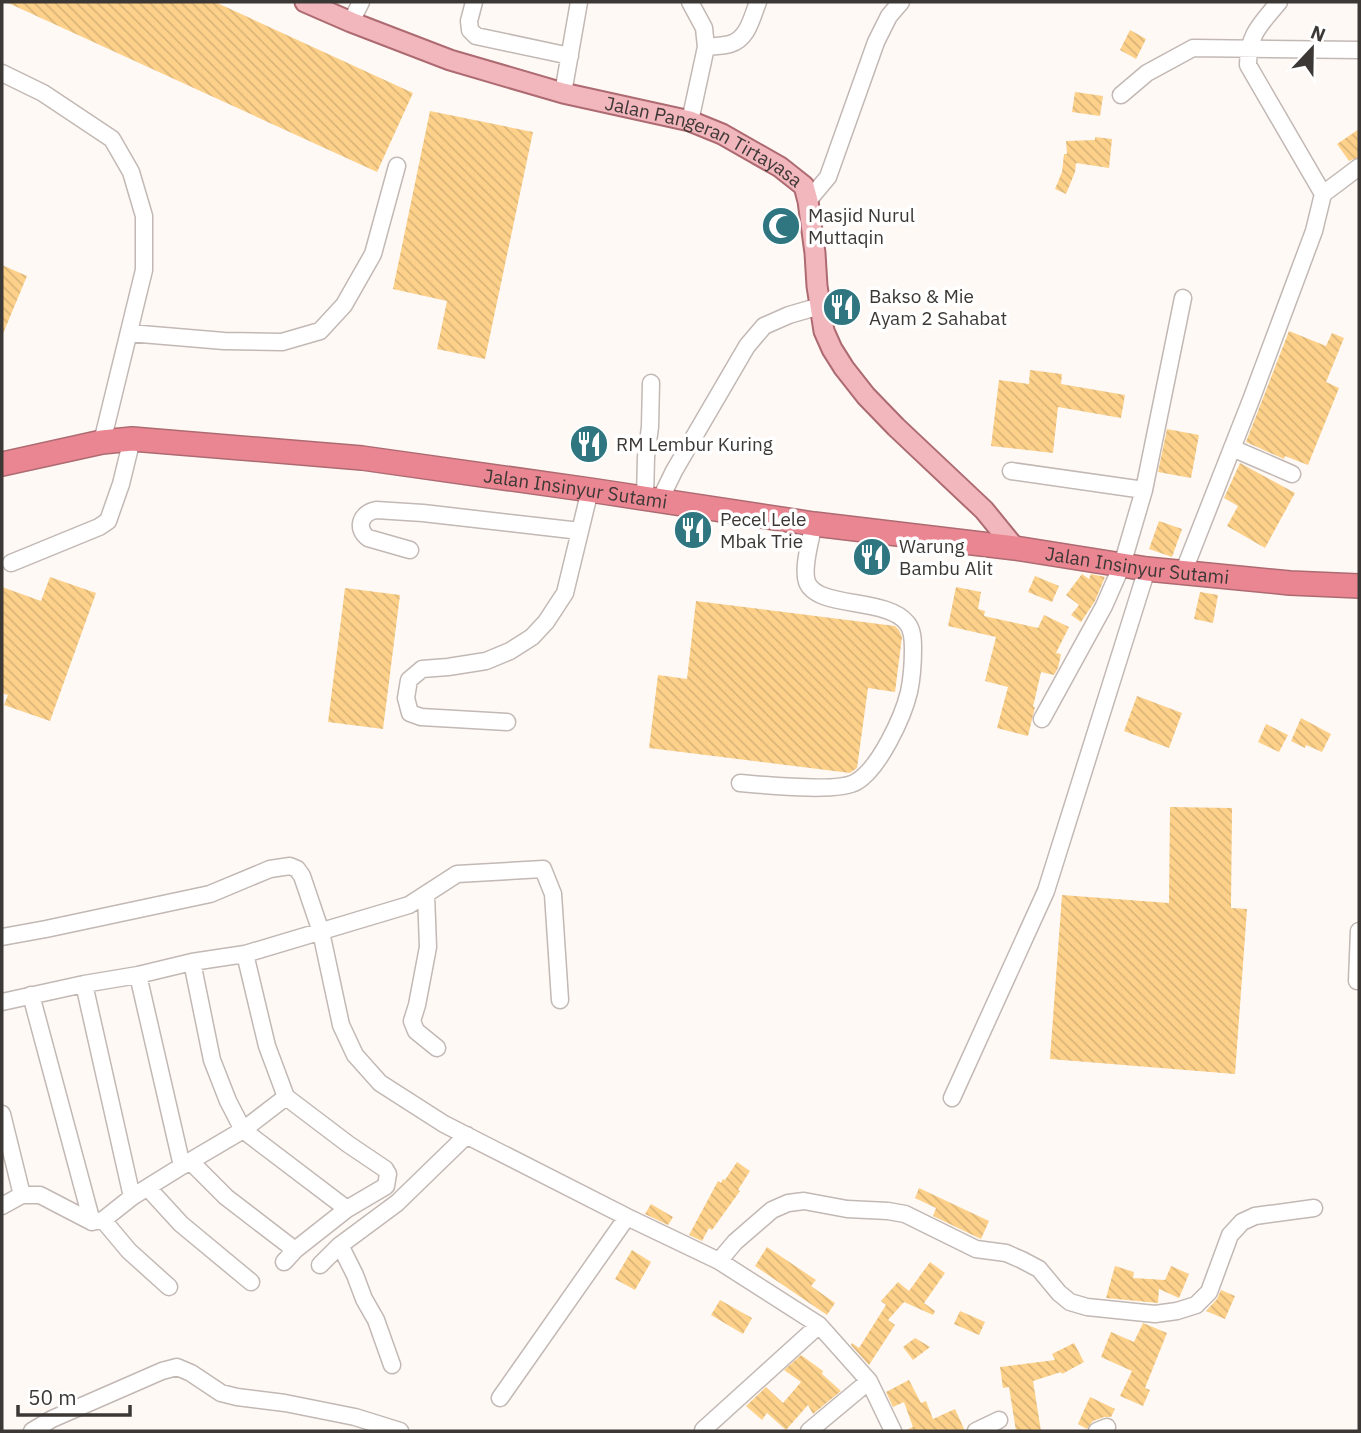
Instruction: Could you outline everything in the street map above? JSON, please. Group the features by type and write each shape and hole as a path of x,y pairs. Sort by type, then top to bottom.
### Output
{"highway":[{"name":"Jalan Insinyur Sutami","path":"2,464 102,442 132,439 362,458 814,524 1015,548 1147,569 1290,583 1359,586"}],"main road":[{"name":"Jalan Pangeran Tirtayasa","path":"305,2 450,60 563,93 690,121 722,134 780,167 804,186 824,331 832,349 866,396 984,510 1015,548"}],"street":[{"path":"351,22 361,2"},
{"path":"474,2 469,21 470,30 476,36 570,56"},
{"path":"563,93 579,2"},
{"path":"690,2 704,28 706,47 690,121"},
{"path":"706,47 731,44 741,38 758,2"},
{"path":"808,201 828,177 876,42 889,16 901,2"},
{"path":"1279,2 1253,34 1248,50 1248,65 1323,194"},
{"path":"1121,95 1147,73 1193,48 1359,50"},
{"path":"2,73 43,93 112,139 131,172 145,216 144,270 102,442"},
{"path":"129,333 224,341 282,342 320,331 344,304 373,254 397,166"},
{"path":"1183,573 1314,231 1323,194 1359,167"},
{"path":"1042,719 1104,606 1122,565 1144,490 1183,298"},
{"path":"652,499 674,471 747,346 764,326 820,306"},
{"path":"651,383 646,457 652,499"},
{"path":"11,564 108,521 132,439"},
{"path":"1232,448 1292,474"},
{"path":"1011,471 1144,490"},
{"path":"507,722 421,717 410,713 406,698 409,680 422,669 485,661 510,651 532,637 546,622 565,593 590,490"},
{"path":"410,550 368,538 360,528 364,516 369,511 376,510 423,513 580,531"},
{"path":"740,783 825,788 855,784 885,749 909,692 913,637 907,624 895,614 874,606 831,599 815,592 807,582 806,567 814,524"},
{"path":"952,1098 1046,891 1147,569"},
{"path":"2,937 210,894 270,869 290,866 297,869 302,876 321,932 341,1024 355,1055 380,1083 444,1124 719,1261 819,1325 869,1381 893,1431"},
{"path":"2,1002 192,962 245,954 409,905 457,874 543,869 553,894 560,1000"},
{"path":"426,894 428,947 418,1005 412,1021 416,1031 437,1048"},
{"path":"1357,981 1359,931"},
{"path":"245,954 267,1046 286,1097 385,1169 388,1174 386,1186 347,1209 295,1250 284,1262"},
{"path":"192,962 212,1060 243,1130 347,1209"},
{"path":"138,975 186,1163 295,1250"},
{"path":"83,984 132,1197"},
{"path":"31,995 98,1221"},
{"path":"98,1221 186,1163 243,1130 286,1097"},
{"path":"2,1114 22,1195"},
{"path":"320,1265 340,1245 397,1203 467,1135"},
{"path":"148,1188 181,1224 251,1282"},
{"path":"2,1206 22,1195 40,1195 98,1221 169,1287"},
{"path":"719,1261 735,1242 772,1210 788,1203 804,1201 847,1209 888,1211 905,1214 976,1249 1006,1253 1022,1260 1039,1269 1070,1302 1087,1307 1155,1314 1196,1305 1209,1292 1230,1235 1242,1222 1255,1216 1314,1208"},
{"path":"500,1398 627,1217"},
{"path":"340,1245 363,1299 376,1320 392,1365"},
{"path":"703,1430 819,1325"},
{"path":"32,1431 52,1419 177,1367 221,1393 355,1417 401,1431"},
{"path":"809,1431 869,1381"},
{"path":"976,1431 999,1420"}],"building":[{"path":"6,2 215,2 413,93 377,172"},
{"path":"1130,30 1146,39 1136,59 1120,50"},
{"path":"1075,92 1103,96 1100,116 1072,112"},
{"path":"430,111 533,132 485,359 437,349 447,301 393,289"},
{"path":"1359,129 1359,157 1349,161 1337,144"},
{"path":"1095,137 1112,139 1109,168 1076,163 1066,194 1055,189 1062,172 1064,154 1067,154 1066,141 1095,140"},
{"path":"2,265 27,276 2,336"},
{"path":"1289,331 1326,346 1332,333 1344,338 1326,382 1339,388 1308,465 1285,456 1284,459 1246,442"},
{"path":"1030,370 1062,374 1061,384 1125,395 1121,418 1058,407 1053,453 991,446 999,380 1029,384"},
{"path":"1167,429 1199,435 1191,478 1158,472"},
{"path":"1240,463 1295,493 1265,548 1227,526 1238,506 1224,498"},
{"path":"1159,521 1182,529 1172,557 1149,549"},
{"path":"1082,574 1089,579 1091,574 1105,577 1095,601 1081,622 1071,615 1079,605 1066,595"},
{"path":"1035,576 1059,586 1052,602 1028,592"},
{"path":"50,577 96,593 50,721 4,705 8,695 2,693 2,587 41,601"},
{"path":"956,587 981,592 978,609 985,611 984,616 1038,628 1044,615 1069,627 1056,653 1061,654 1054,675 1041,672 1028,736 997,728 1008,687 985,681 996,637 948,626"},
{"path":"345,588 400,595 383,729 328,722"},
{"path":"1200,592 1218,595 1213,623 1194,619"},
{"path":"696,601 895,626 899,630 902,637 895,692 868,688 857,768 850,773 649,748 658,675 687,679"},
{"path":"1137,696 1182,713 1169,748 1124,731"},
{"path":"1301,718 1331,734 1322,752 1291,741"},
{"path":"1266,724 1288,735 1279,752 1258,742"},
{"path":"1170,807 1232,808 1231,908 1247,909 1235,1074 1050,1059 1062,895 1169,903"},
{"path":"737,1162 750,1171 738,1190 740,1191 712,1230 709,1228 702,1241 689,1235 718,1181 721,1183 725,1180"},
{"path":"919,1188 989,1221 981,1239 933,1216 936,1208 915,1198"},
{"path":"651,1204 673,1217 668,1225 645,1214"},
{"path":"767,1247 816,1280 811,1286 835,1303 827,1315 755,1266"},
{"path":"632,1250 651,1262 635,1290 615,1279"},
{"path":"930,1262 945,1273 924,1303 935,1311 933,1315 904,1302 888,1320 895,1325 869,1365 852,1343 859,1348 886,1305 881,1301 898,1282 909,1291"},
{"path":"1115,1266 1134,1272 1133,1278 1165,1280 1171,1266 1189,1274 1179,1298 1159,1289 1158,1303 1106,1298"},
{"path":"1221,1290 1235,1296 1225,1319 1206,1311"},
{"path":"720,1300 752,1318 743,1334 711,1315"},
{"path":"960,1311 985,1322 979,1335 954,1324"},
{"path":"1143,1323 1167,1333 1145,1388 1150,1390 1143,1406 1120,1396 1132,1371 1101,1357 1111,1332 1134,1342"},
{"path":"915,1338 930,1347 913,1360 903,1347"},
{"path":"1074,1343 1084,1362 1062,1374 1061,1372 1033,1381 1041,1431 1016,1431 1009,1387 1003,1388 1000,1367 1055,1360 1052,1354"},
{"path":"801,1355 823,1371 822,1374 841,1391 813,1414 808,1405 786,1430 767,1413 762,1420 746,1406 766,1387 783,1403 801,1382 784,1370"},
{"path":"909,1380 921,1403 926,1401 933,1419 955,1409 965,1431 904,1431 913,1427 904,1402 893,1407 886,1392"},
{"path":"1090,1397 1115,1409 1111,1417 1093,1421 1087,1429 1078,1424"}],"place":[{"name":"Masjid Nurul Muttaqin","path":"781,226"},
{"name":"Bakso & Mie Ayam 2 Sahabat","path":"842,307"},
{"name":"RM Lembur Kuring","path":"589,444"},
{"name":"Pecel Lele Mbak Trie","path":"693,530"},
{"name":"Warung Bambu Alit","path":"872,557"}]}
